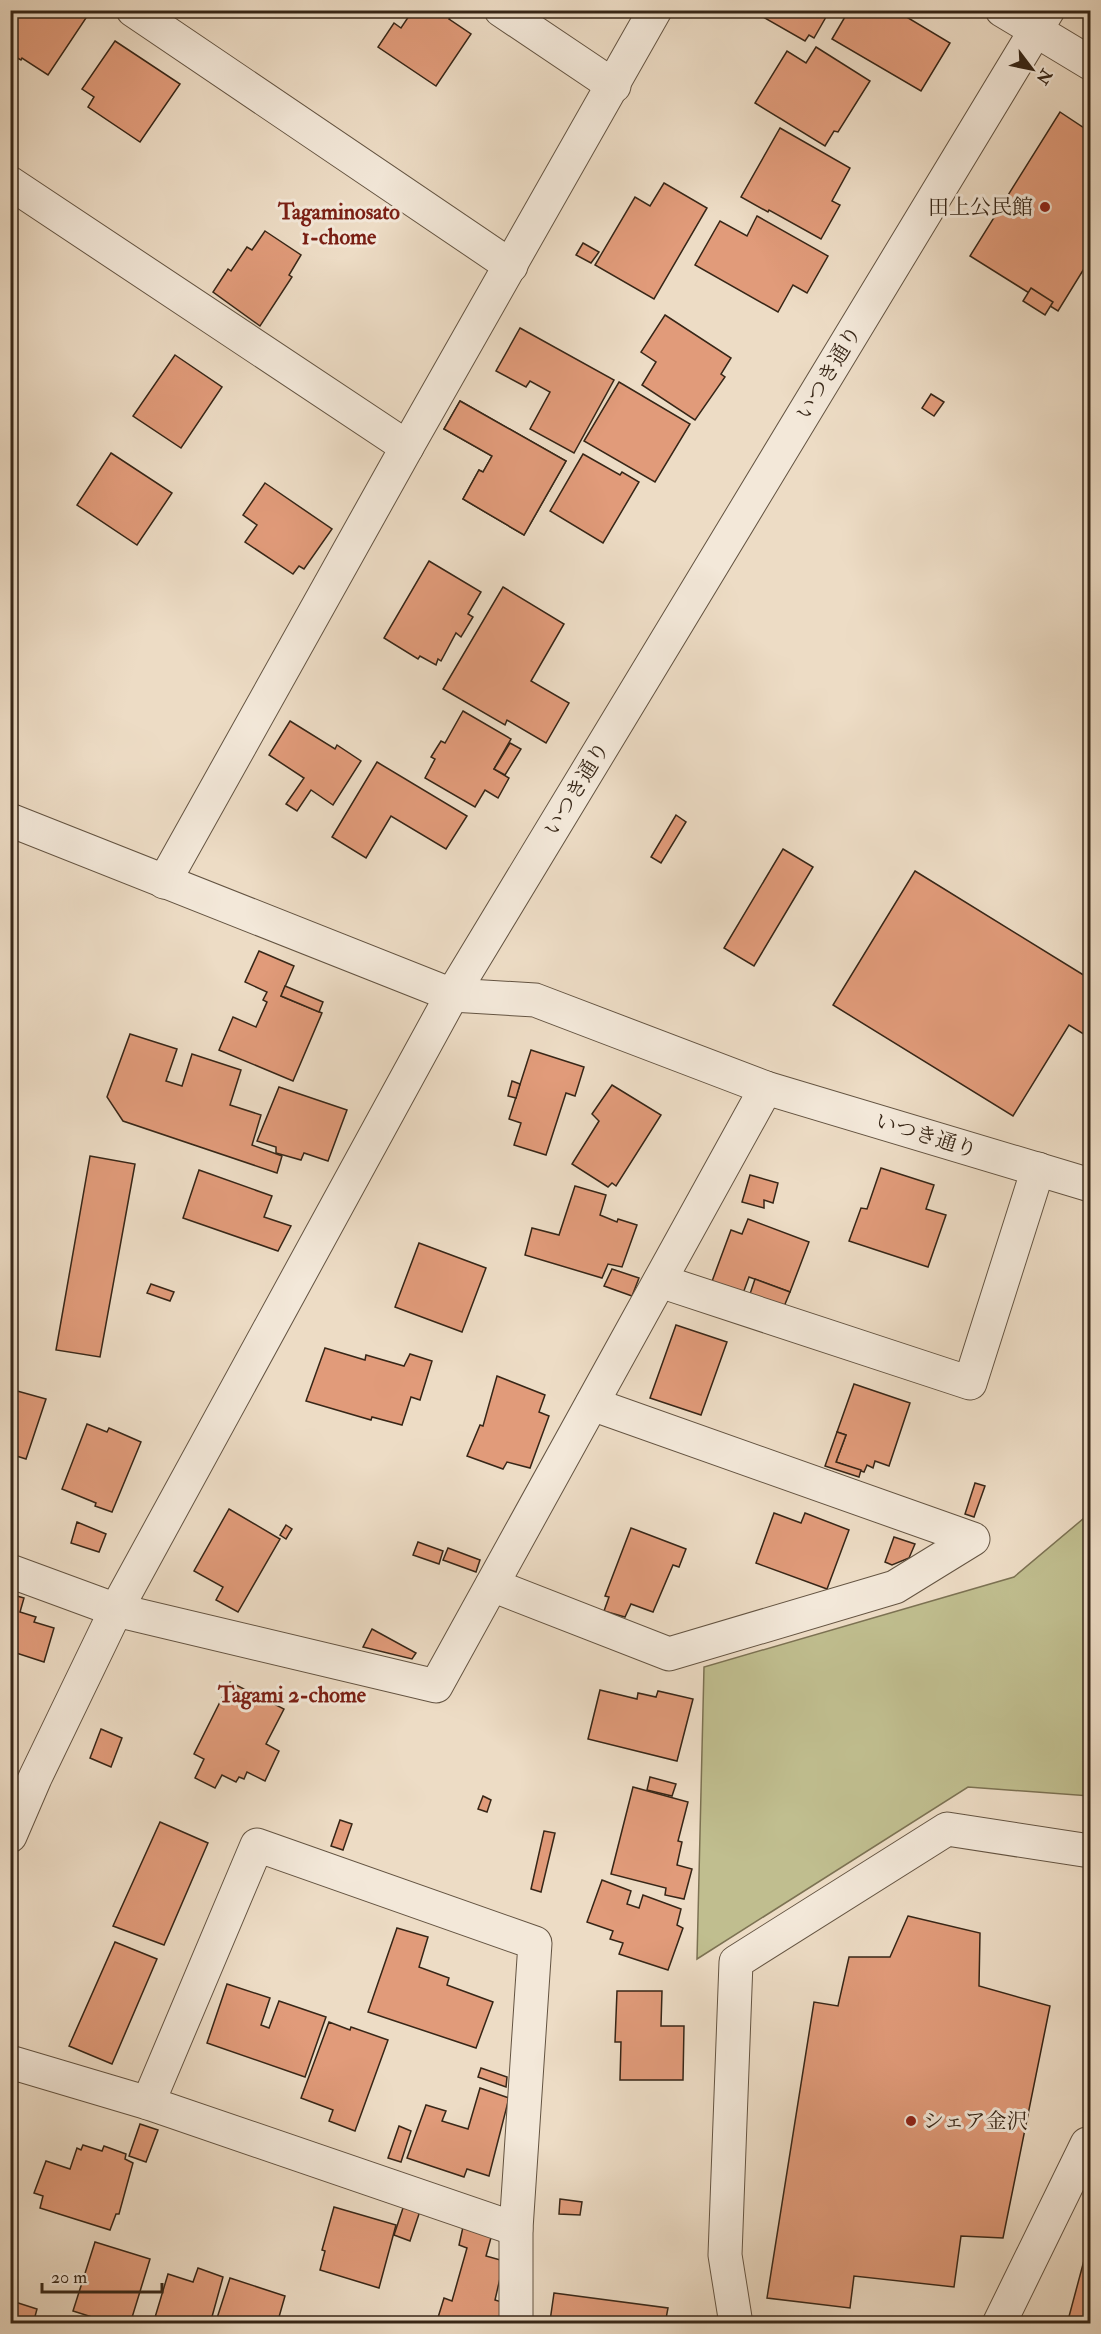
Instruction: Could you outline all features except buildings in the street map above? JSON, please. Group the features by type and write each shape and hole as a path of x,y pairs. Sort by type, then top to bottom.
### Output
{"street":[{"path":"133,10 511,266"},
{"path":"501,10 614,86"},
{"path":"164,882 406,447 656,10"},
{"path":"1002,10 1042,21 1090,63"},
{"name":"いつき通り","path":"1042,21 452,995 535,1000 766,1088 1090,1185"},
{"path":"10,183 406,447"},
{"path":"10,820 452,995 116,1610 35,1778 10,1836"},
{"path":"10,1571 116,1610 436,1686 766,1088"},
{"path":"660,1281 969,1383 1038,1169"},
{"path":"492,1585 669,1654 895,1587 973,1539 592,1404"},
{"path":"736,2324 725,2255 736,1962 947,1829 1090,1851"},
{"path":"148,2103 257,1845 535,1943 516,2229 516,2324"},
{"path":"10,2062 148,2103 516,2229"},
{"path":"999,2324 1087,2144 1090,2145"}],"shaded area":[{"path":"1090,1513 1090,1796 968,1787 697,1959 704,1667 1014,1577"}],"place":[{"name":"田上公民館","path":"1045,207"},
{"name":"シェア金沢","path":"911,2121"}],"district":[{"name":"Tagaminosato 1-chome","path":"339,224"},
{"name":"Tagami 2-chome","path":"292,1695"}]}
